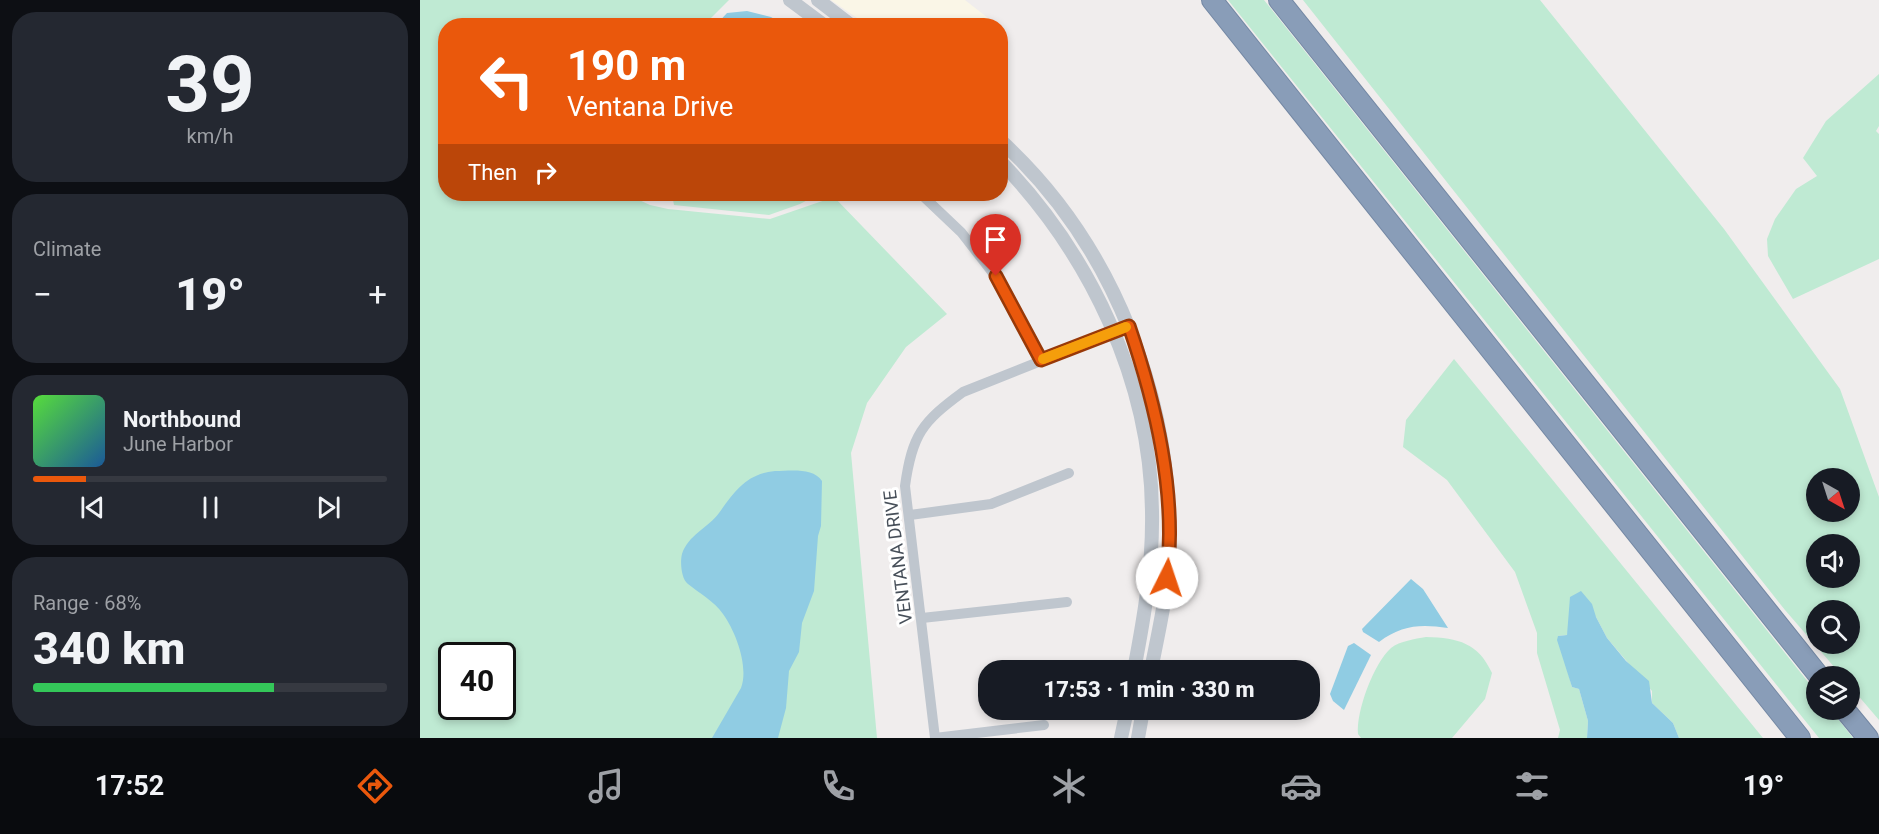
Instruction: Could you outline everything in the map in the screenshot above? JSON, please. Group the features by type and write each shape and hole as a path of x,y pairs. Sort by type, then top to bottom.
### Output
{"highway":[{"path":"1212,0 1800,738"},
{"path":"1279,0 1811,666"},
{"path":"1853,720 1868,738"}],"street":[{"path":"790,0 814,18"},
{"path":"818,0 842,18"},
{"path":"1008,147 1023,160 1060,205 1105,273 1129,326 1147,377 1159,432 1167,499 1169,558 1153,660"},
{"path":"1008,169 1027,189 1060,233 1088,277 1114,332 1132,388 1149,455 1152,513 1149,580 1136,660"},
{"path":"928,201 961,232 996,276 1041,360"},
{"name":"VENTANA DRIVE","path":"935,738 905,486 910,451 922,429 940,408 963,392 1129,326"},
{"path":"910,515 991,504 1069,473"},
{"path":"922,618 1068,602"},
{"path":"1121,738 1125,720"},
{"path":"1137,738 1141,720"},
{"path":"935,738 1044,725"}],"shaded area":[{"path":"831,0 965,0 988,18 857,18"}],"green space":[{"path":"420,0 729,0 711,18 438,18 438,201 641,201 668,209 770,219 822,201 838,201 947,314 906,347 867,403 851,453 877,738 420,738"},
{"path":"1228,0 1264,0 1806,679 1806,720 1839,720 1853,738 1819,738"},
{"path":"1303,0 1540,0 1724,229 1840,389 1879,497 1879,720 1860,698 1860,666 1833,666 1823,654 1860,654 1860,600 1806,600 1806,634"},
{"path":"1879,74 1879,126 1876,131 1879,134 1879,259 1793,299 1768,256 1767,239 1775,219 1796,189 1817,176 1803,158 1826,121"},
{"path":"673,201 806,201 769,215 674,205"},
{"path":"1454,359 1763,738 1679,738 1673,723 1652,703 1652,691 1607,638 1596,617 1570,601 1570,625 1567,635 1558,636 1572,687 1579,689 1588,721 1587,738 1558,738 1560,730 1537,653 1537,633 1515,572 1447,480 1403,447 1406,420"},
{"path":"1426,637 1458,641 1474,649 1480,655 1492,673 1485,699 1452,738 1361,738 1358,734 1360,713 1367,688 1378,665 1391,648"}],"water":[{"path":"747,11 773,18 722,18 727,13"},
{"path":"775,471 807,472 822,481 821,526 818,536 814,591 802,623 799,652 789,671 786,708 778,738 712,738 741,688 742,660 737,640 723,614 711,601 686,582 682,570 682,554 693,537 714,518 742,485 756,476"},
{"path":"1411,579 1423,589 1448,628 1412,627 1387,636 1379,642 1363,632 1362,629"},
{"path":"1581,591 1592,604 1607,638 1626,661 1649,681 1652,703 1673,723 1679,738 1587,738 1588,721 1579,689 1572,687 1557,640 1558,636 1567,635 1570,597"},
{"path":"1354,643 1371,655 1344,710 1333,701 1330,694 1348,646"}],"slow traffic":[{"path":"1043,359 1126,327"}],"route":[{"path":"996,276 1041,360 1129,326 1147,377 1161,443 1167,499 1169,558 1167,578"}]}
